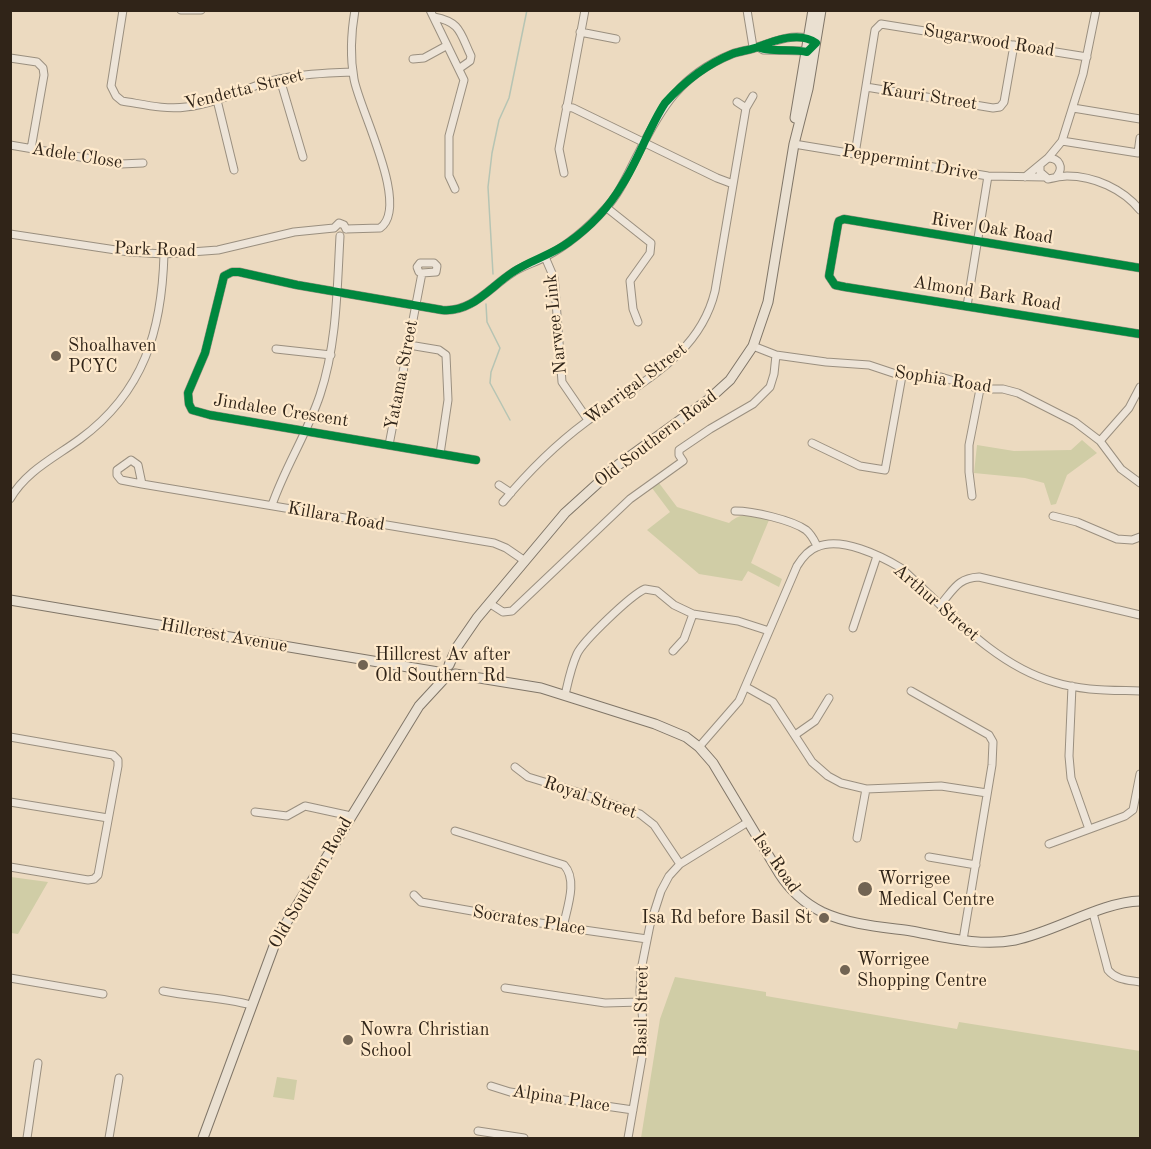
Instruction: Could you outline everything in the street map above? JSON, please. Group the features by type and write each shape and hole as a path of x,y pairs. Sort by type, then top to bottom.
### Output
{"main road":[{"name":"Old Southern Road","path":"449,665 457,647 489,603 565,513 618,465 721,389 734,375 753,346 764,317 770,291 794,144 808,89 813,10"},
{"name":"Old Southern Road","path":"794,144 794,126 807,52 821,10"},
{"name":"Hillcrest Avenue","path":"10,600 440,676"},
{"path":"449,665 454,669 455,674 450,680 440,676 442,666 449,665"},
{"name":"Isa Road","path":"455,674 533,687 565,695 676,732 699,747 713,763 785,882 797,896 815,908 851,922 994,942 1015,940 1037,934 1124,903 1140,901"},
{"name":"Old Southern Road","path":"203,1138 277,938 419,706 440,676"}],"street":[{"name":"Vendetta Street","path":"123,10 111,77 111,86 116,96 122,101 186,108 280,80 315,73 353,72"},
{"path":"181,10 201,10"},
{"path":"346,229 376,228 384,225 389,204 387,175 360,104 353,72 351,36 355,10"},
{"path":"564,173 559,148 585,10"},
{"path":"747,10 756,47"},
{"path":"1057,176 1060,171 1061,142 1087,57 1096,10"},
{"path":"432,14 464,80 449,136 449,176 455,189"},
{"path":"432,14 456,24 471,56 470,61 460,68"},
{"name":"Sugarwood Road","path":"855,154 875,30 881,24 1087,57"},
{"path":"580,32 616,39"},
{"path":"337,292 441,310 457,310 481,297 518,269 545,257 577,236 607,208 623,184 665,104 690,79 722,59 762,44 783,39 812,40"},
{"name":"Kauri Street","path":"866,87 993,108 1000,107 1004,102 1014,45"},
{"path":"413,59 424,58 446,46"},
{"path":"756,47 763,50 786,49 807,52"},
{"path":"10,58 37,62 43,68 31,149"},
{"path":"280,80 303,157"},
{"name":"Warrigal Street","path":"503,502 540,461 588,420 678,356 702,328 712,305 746,108 753,96"},
{"path":"217,100 234,170"},
{"path":"738,102 746,108"},
{"path":"566,107 573,108 733,184"},
{"path":"1073,108 1140,119"},
{"path":"1061,142 1138,153 1140,138"},
{"path":"1048,158 1061,142"},
{"name":"Peppermint Drive","path":"794,144 988,176 1045,177"},
{"name":"Adele Close","path":"10,145 121,164 143,163"},
{"path":"1025,177 1043,160 1054,158 1079,177"},
{"path":"1040,165 1040,172 1045,177 1051,179 1057,176 1079,177 1115,189 1131,200 1140,210"},
{"path":"967,306 988,176"},
{"path":"607,208 651,243 650,253 630,281 633,309 638,322"},
{"name":"River Oak Road","path":"830,281 840,220 844,219 1140,268"},
{"path":"340,236 335,233 334,228 339,223 346,229"},
{"name":"Park Road","path":"10,234 129,252 164,254 218,250 294,232 334,228"},
{"path":"340,236 345,234 346,229"},
{"path":"272,506 285,471 320,396 331,354 340,236"},
{"path":"10,499 28,476 81,438 124,395 139,370 157,324 163,283 164,254"},
{"name":"Narwee Link","path":"545,257 551,269 555,288 562,382 588,420"},
{"name":"Jindalee Crescent","path":"337,292 239,272 226,274 222,280 205,352 188,393 189,404 196,412 476,460"},
{"name":"Yatama Street","path":"389,445 422,273"},
{"name":"Almond Bark Road","path":"830,281 835,285 845,287 1140,334"},
{"path":"409,345 439,350 446,355 448,409 440,454"},
{"name":"Sophia Road","path":"753,346 776,355 826,362 873,365 902,376 941,377 980,389 1004,389 1022,395 1075,422 1100,441 1121,469 1140,483"},
{"path":"276,349 331,354"},
{"name":"Old Southern Road","path":"489,603 503,612 512,611 630,499 683,462 679,455 680,450 753,404 770,387 776,355"},
{"path":"812,443 860,466 885,470 902,376"},
{"path":"1100,441 1130,408 1140,387"},
{"path":"972,496 969,451 980,389"},
{"name":"Killara Road","path":"142,484 494,543 525,561"},
{"path":"499,485 511,493"},
{"path":"699,747 733,709 746,687 797,566 808,552 817,546 804,528 756,512 735,511"},
{"path":"1053,516 1077,522 1122,540 1140,537"},
{"name":"Arthur Street","path":"817,546 839,543 877,556 901,568 980,641 1009,662 1031,674 1072,686 1140,691"},
{"path":"853,628 877,556"},
{"path":"941,604 958,583 967,578 979,577 1140,615"},
{"path":"565,695 573,664 581,646 641,591 653,589 674,605 693,614 738,621 769,631"},
{"path":"673,651 684,639 693,614"},
{"path":"1072,686 1069,756 1071,778 1089,830"},
{"path":"746,687 773,702 808,758 822,772 841,783 866,789 941,786 987,793"},
{"path":"911,691 989,735 993,742 994,752 963,939"},
{"path":"795,735 815,721 829,698"},
{"path":"10,737 113,755 118,766 98,875 94,879 88,880 10,867"},
{"name":"Royal Street","path":"515,767 528,777 640,814 654,825 680,864"},
{"path":"1049,844 1125,816 1133,810 1140,774"},
{"path":"857,838 866,789"},
{"path":"10,802 108,818"},
{"path":"255,812 287,816 305,806 351,816"},
{"name":"Basil Street","path":"628,1138 643,1052 641,970 661,891 669,876 680,864 748,822"},
{"path":"455,831 564,865 570,871 572,879 563,927"},
{"path":"929,857 975,865"},
{"name":"Socrates Place","path":"414,895 421,902 647,939"},
{"path":"1093,914 1108,970 1112,976 1140,982"},
{"path":"10,978 103,994"},
{"path":"505,988 593,1002 615,1004 641,1002"},
{"path":"163,991 198,998 223,998 251,1005"},
{"path":"27,1138 38,1064"},
{"path":"109,1138 119,1078"},
{"name":"Alpina Place","path":"491,1086 510,1092 633,1110"},
{"path":"478,1131 524,1138"}],"shaded area":[{"path":"1082,440 1097,453 1067,475 1056,504 1051,505 1044,483 1025,478 974,473 977,445 1014,451 1071,450"},
{"path":"659,483 677,507 729,523 743,515 769,520 751,563 782,579 779,587 748,571 742,581 699,574 647,530 670,512 652,488"},
{"path":"11,877 48,882 18,934 11,933"},
{"path":"675,977 766,992 766,996 957,1029 959,1022 1140,1051 1140,1138 641,1138 660,1019"},
{"path":"277,1077 297,1080 294,1100 273,1097"}],"waterway":[{"path":"493,274 488,187 492,153 499,120 509,98 527,10"},
{"path":"486,304 487,322 500,348 491,372 490,383 510,420"}],"cycle path":[{"path":"476,460 210,415 192,410 188,393 205,353 224,276 232,272 239,272 297,285 442,310 463,307 480,298 520,268 562,247 592,223 622,185 665,103 696,75 732,54 780,39 795,37 810,39 816,43 807,52 758,47"},
{"path":"1140,268 844,219 838,224 829,276 835,285 845,287 1140,334"}],"place":[{"name":"Shoalhaven PCYC","path":"56,356"},
{"name":"Hillcrest Av after Old Southern Rd","path":"363,665"},
{"name":"Worrigee Medical Centre","path":"865,889"},
{"name":"Isa Rd before Basil St","path":"824,918"},
{"name":"Worrigee Shopping Centre","path":"845,970"},
{"name":"Nowra Christian School","path":"348,1040"}]}
